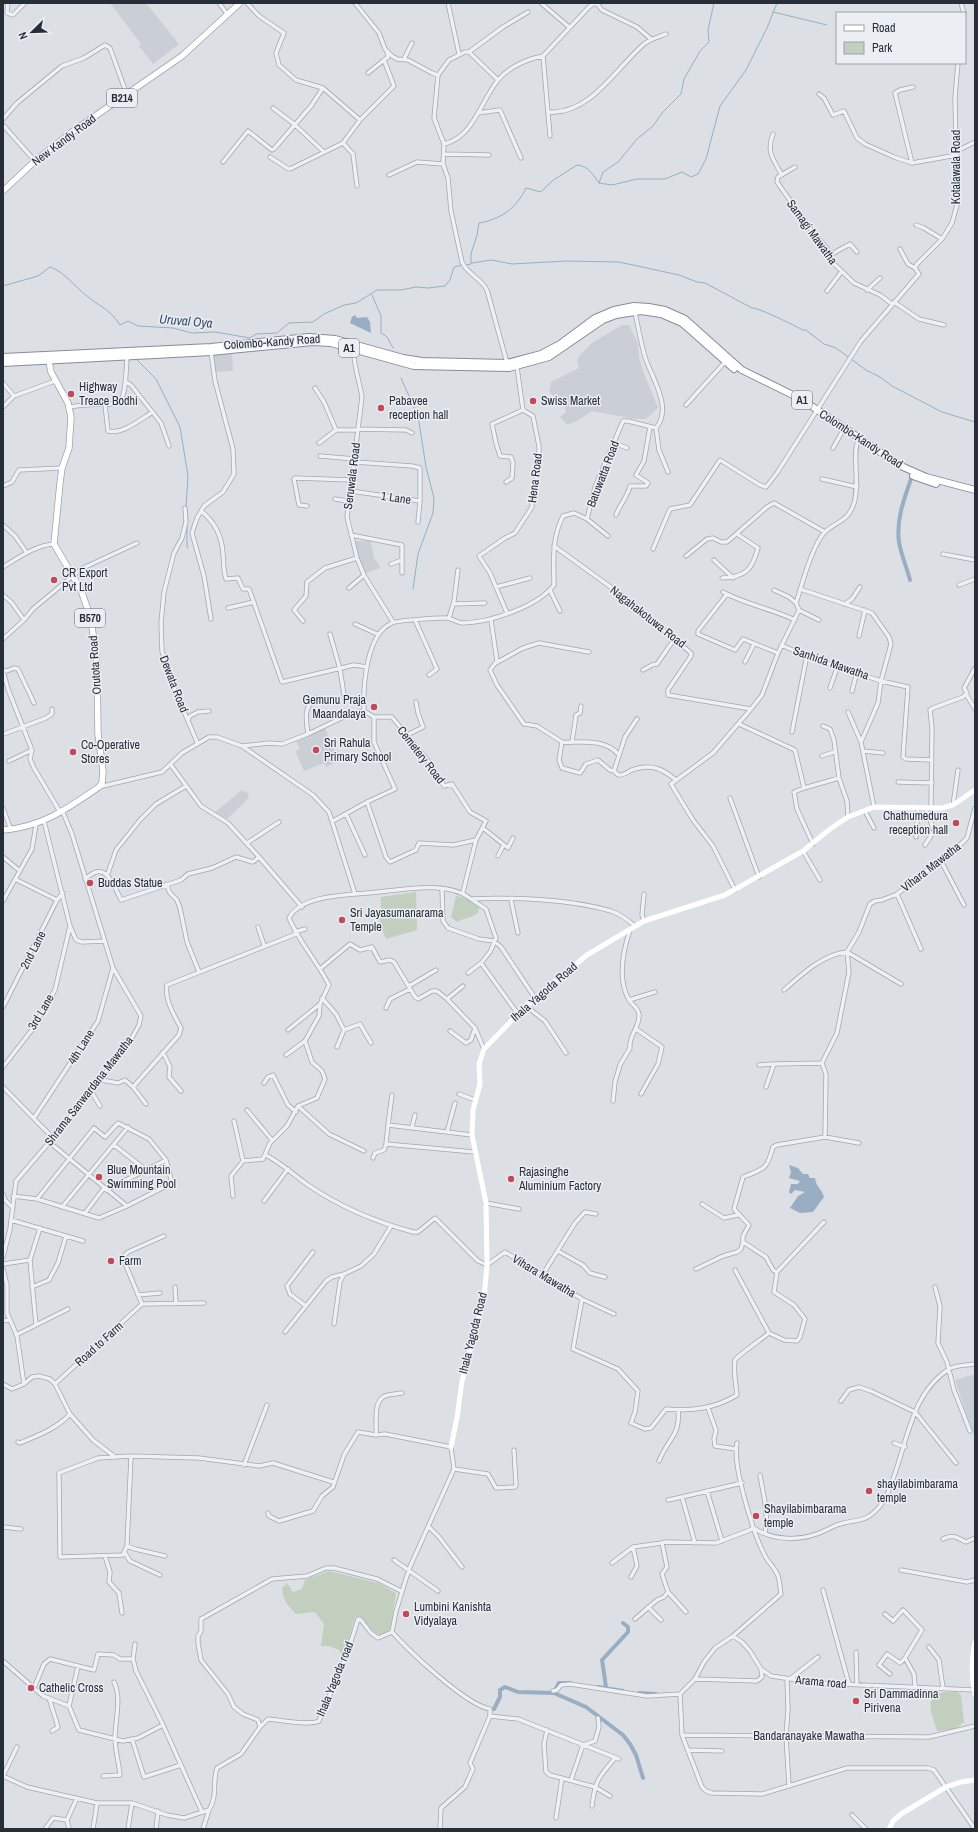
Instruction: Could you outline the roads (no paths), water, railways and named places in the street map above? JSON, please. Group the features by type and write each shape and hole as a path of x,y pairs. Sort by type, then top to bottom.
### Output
{"highway":[{"name":"Colombo-Kandy Road","path":"508,366 541,354 560,344 595,318 614,310 653,307 679,316 698,329 742,370 794,396 903,471 975,493"},
{"name":"Colombo-Kandy Road","path":"3,363 313,342 355,347 414,366 517,367 549,357 603,320 634,309 656,313 676,320 696,334 725,362 750,380 790,398 816,412 842,432 858,441"},
{"name":"Colombo-Kandy Road","path":"3,357 48,359 127,356 211,349"},
{"name":"Colombo-Kandy Road","path":"930,480 975,490"}],"main road":[{"name":"New Kandy Road","path":"3,192 36,161 72,132 182,56 240,3"},
{"path":"48,359 55,381 70,408 69,448 62,468 54,544"},
{"name":"Orutota Road","path":"54,544 81,590 87,606 96,656 98,734 103,771 102,783 99,787"},
{"path":"3,830 11,830 44,821 99,787"}],"street":[{"path":"8,3 7,13 13,15 25,3"},
{"path":"219,3 228,15"},
{"path":"247,3 259,16 284,33 276,53 279,66 296,80 323,88 360,120"},
{"path":"355,3 379,33 388,57 368,73"},
{"path":"448,3 459,54"},
{"path":"541,3 569,27"},
{"path":"444,144 454,142 463,135 498,80 518,64 529,59 543,56 569,27 596,4 602,10 637,27 651,40"},
{"path":"508,366 487,290 484,284 464,268 462,262 451,211 448,178 443,164 444,144 434,118 438,75 449,60 459,54 469,52 502,27 528,12"},
{"path":"549,112 558,113 570,110 582,104 617,74 643,45 666,34"},
{"path":"404,60 412,43"},
{"path":"3,118 17,103 62,66 84,58 105,45 110,48 127,95"},
{"path":"387,52 397,59 404,60 438,75"},
{"path":"469,52 498,80"},
{"path":"543,56 550,136"},
{"path":"270,157 289,169 343,143 360,120 394,86 384,60"},
{"name":"Kotalawala Road","path":"816,412 853,352 919,274 915,268 942,239 952,223 957,205 955,97 958,64"},
{"path":"912,163 895,93 900,90 913,87"},
{"path":"222,162 248,131 272,150 311,106 323,88"},
{"path":"819,94 824,98 833,115 844,111 856,138 865,144 912,163 957,153 975,142"},
{"path":"273,108 294,124 324,152"},
{"path":"478,113 500,110 521,158"},
{"path":"3,125 36,161"},
{"path":"773,134 769,145 769,150 782,175 795,167"},
{"path":"343,143 353,154 357,186"},
{"path":"444,154 489,155"},
{"path":"389,175 418,162 443,164"},
{"name":"Samagi Mawatha","path":"782,175 778,178 777,182 830,255 831,261 854,283 880,295 919,319 944,325"},
{"path":"916,225 942,239"},
{"path":"830,255 850,244 857,252"},
{"path":"900,249 908,264 915,268"},
{"path":"827,291 842,271"},
{"path":"867,290 880,278"},
{"path":"634,309 645,356 661,399 663,411 660,423 656,428 659,450 668,472"},
{"name":"Seruwala Road","path":"355,347 353,355 362,397 347,517 357,558 364,575 393,622"},
{"path":"211,349 215,381 233,449 234,474 223,492 204,506 192,533 204,576 211,619"},
{"path":"70,408 85,404 105,406 115,405 121,402 124,396 126,382 127,356"},
{"path":"686,405 725,362"},
{"path":"506,482 512,478 513,463 511,457 500,456 492,424 523,410 517,367"},
{"path":"3,407 14,396 55,381"},
{"path":"126,382 131,385 161,423 169,446"},
{"path":"3,383 14,396"},
{"path":"315,388 324,402 336,430"},
{"path":"105,406 108,431 112,432 122,430 153,412"},
{"name":"Hena Road","path":"507,613 480,555 515,533 520,524 529,514 532,507 532,498 539,466 539,446 533,416 523,410"},
{"path":"652,549 670,509 690,505 720,460 760,485 766,487 777,474 816,412"},
{"name":"Batuwatta Road","path":"550,590 554,585 554,546 556,530 563,516 574,513 587,519 596,486 623,421 628,420 656,428"},
{"path":"616,514 628,493 630,486 646,486 648,483 636,475 644,461 650,426"},
{"path":"319,443 336,430 406,430 412,433"},
{"path":"833,448 842,432"},
{"path":"796,603 812,557 825,532 839,523 850,512 854,505 857,487 855,446 858,441"},
{"path":"614,443 627,448"},
{"path":"320,456 420,468 420,501"},
{"path":"3,486 12,482 19,470 62,468"},
{"path":"307,506 299,505 295,478 352,480"},
{"path":"822,479 857,487"},
{"name":"1 Lane","path":"351,490 420,501 418,522"},
{"path":"335,499 348,501"},
{"path":"686,556 707,540 713,538 722,542 727,542 767,506 774,503 825,532"},
{"name":"Dewata Road","path":"185,508 186,522 182,538 174,553 164,592 161,623 162,651 172,681 197,742"},
{"path":"201,511 211,519 218,533 224,554 224,572 226,579 238,578 243,589 249,589 282,682 354,665 368,667"},
{"path":"587,519 608,536"},
{"path":"3,525 15,536 26,553"},
{"path":"722,578 733,578 743,575 750,568 758,548 737,534"},
{"path":"351,535 402,545 402,573"},
{"path":"3,639 24,620 33,609 81,569 137,543"},
{"path":"3,567 26,553 47,544 54,544"},
{"name":"Nagahakotuwa Road","path":"554,546 623,596 690,650 691,656 668,690 668,694 676,698 751,709"},
{"path":"943,554 975,560"},
{"path":"303,621 294,610 306,596 307,582 326,568 357,558"},
{"path":"391,564 402,560"},
{"path":"714,560 733,578"},
{"path":"449,618 453,604 458,570"},
{"path":"349,588 364,575"},
{"path":"496,587 530,578"},
{"path":"959,585 975,579"},
{"path":"845,604 852,599 860,587"},
{"path":"800,589 872,613 889,637 891,644 878,703 862,742"},
{"path":"242,746 269,743 282,744 308,734 350,714 364,711 365,679 377,634 380,630 393,622 449,618 462,623 491,620 540,599 550,590 560,610"},
{"path":"774,590 789,597 796,603 799,610 819,620"},
{"path":"722,592 795,620"},
{"path":"727,594 698,631 698,634 735,650 742,639 778,653"},
{"path":"3,595 12,603 24,620"},
{"path":"228,608 254,602"},
{"path":"453,604 485,602"},
{"path":"734,890 713,846 693,820 670,784 713,753 762,695 781,645 799,610"},
{"path":"859,636 866,610"},
{"path":"415,620 437,669 429,675"},
{"path":"491,620 497,661 496,663"},
{"path":"355,624 377,634"},
{"path":"330,634 340,669 344,695"},
{"path":"643,670 652,665 658,664 675,638"},
{"path":"589,652 539,643 523,648 496,663 490,670 518,718 524,724 537,726 562,742 601,744 614,749 618,754"},
{"path":"746,662 754,644"},
{"name":"Sanhida Mawatha","path":"781,645 809,657 838,665 882,681 908,687 903,757 932,760"},
{"path":"792,732 806,660 809,657"},
{"path":"830,688 838,665"},
{"path":"3,670 7,671 14,668 18,669 34,703"},
{"path":"975,668 964,688 975,709"},
{"name":"Shrama Sanwardana Mawatha","path":"3,670 8,689 32,750 30,759 61,811 72,834 113,968 142,1016 129,1044 53,1138 16,1180 11,1220 3,1257"},
{"path":"852,691 857,672"},
{"path":"926,845 934,831 928,809 932,783 932,728 930,710 966,694"},
{"path":"308,734 307,709 309,704 316,698"},
{"path":"407,735 423,727 416,702"},
{"path":"572,742 576,715 580,713 581,706"},
{"path":"4,734 46,718 52,714 52,709"},
{"path":"188,720 190,716 198,712 209,711"},
{"name":"Cemetery Road","path":"364,711 374,717 392,718 428,762 444,786 452,784 470,812 486,821 483,828"},
{"path":"848,712 862,742 874,807"},
{"path":"333,821 367,802 395,789 374,742 374,717"},
{"path":"614,771 618,754 625,737 636,719"},
{"path":"739,724 793,748 797,757 804,788"},
{"path":"823,726 830,729 834,740 834,752 839,778 847,801 848,817"},
{"path":"99,787 156,775 171,765 182,752 208,737 217,737 242,746 312,795 329,812 355,894"},
{"path":"562,742 559,760 562,768 580,773 586,764 598,760 618,775 623,776 635,769 658,767 676,780"},
{"path":"9,761 32,750"},
{"path":"863,751 883,753"},
{"path":"822,756 834,752"},
{"path":"171,765 201,806 228,823 247,842 302,907"},
{"path":"953,805 958,770"},
{"path":"813,844 797,809 794,792 839,778"},
{"path":"898,782 932,783"},
{"path":"107,876 116,850 140,820 156,804 186,786"},
{"name":"Ihala Yagoda Road","path":"451,1447 462,1381 484,1298 487,1265 486,1203 474,1152 472,1135 475,1100 480,1084 479,1064 484,1049 526,1006 587,955 644,921 726,895 803,851 830,829 848,817 874,807 928,809 953,805 975,790"},
{"path":"730,798 759,877"},
{"path":"367,802 390,862 416,850 420,843 453,845 476,840"},
{"path":"3,808 11,830"},
{"path":"916,837 918,808"},
{"name":"Vihara Mawatha","path":"847,952 859,932 870,904 875,900 882,900 897,894 961,844 966,838 975,808"},
{"path":"866,811 874,828"},
{"path":"346,814 365,855"},
{"path":"44,821 70,926 76,940 82,942 105,941"},
{"path":"247,842 279,822"},
{"path":"3,901 32,849 36,824"},
{"path":"463,892 476,840 483,828 503,846 508,848 513,838"},
{"path":"498,856 503,846"},
{"path":"803,851 820,880"},
{"path":"3,857 20,871"},
{"path":"85,879 96,872 101,872 107,876 116,887 121,900 181,880 188,874 212,868 236,857 253,862 259,857"},
{"path":"940,860 964,905"},
{"path":"15,879 57,900"},
{"path":"166,884 170,893 177,900 187,942 199,972"},
{"path":"286,1055 305,1041 319,1016 320,1004 329,985 320,969 295,933 289,918 309,902 324,897 417,887 463,892 486,909 496,938 490,952 481,963 468,973"},
{"path":"442,889 443,920 448,928 479,939 494,941 500,947 535,998"},
{"name":"2nd Lane","path":"3,1007 57,900 63,894"},
{"path":"644,894 642,915 644,921"},
{"path":"897,894 921,949"},
{"path":"471,899 503,897 511,900 542,900 612,912 626,918 635,926"},
{"path":"511,900 518,933"},
{"name":"3rd Lane","path":"3,1067 30,1031 55,990 70,926"},
{"path":"258,927 264,946"},
{"path":"133,1087 179,1035 181,1028 172,1012 166,989 167,985 305,929"},
{"path":"613,1101 615,1082 620,1064 630,1048 631,1038 636,1029 639,1016 637,1009 629,1000 625,990 622,964 623,951 630,930"},
{"path":"320,969 350,944 360,950 372,947 380,962 390,960 394,962 410,987 415,998 418,999 432,991 437,992 447,999 474,1028 484,1049"},
{"path":"784,990 814,966 840,953 847,952 901,984"},
{"path":"825,1137 826,1074 822,1063 837,1033 848,972 847,952"},
{"path":"481,963 518,1014"},
{"name":"4th Lane","path":"34,1118 98,1021 113,968"},
{"path":"386,1008 390,999 436,970"},
{"path":"447,999 463,986"},
{"path":"629,1000 655,992"},
{"path":"322,998 336,1014 344,1030"},
{"path":"288,1030 320,1004"},
{"path":"526,1006 545,1022 566,1053"},
{"path":"337,1047 344,1030 360,1024 371,1043"},
{"path":"450,1031 466,1043 471,1040 474,1028"},
{"path":"636,1029 662,1047 658,1064 641,1094"},
{"path":"233,1196 231,1176 243,1161 263,1159 272,1140 287,1126 298,1106 317,1098 325,1079 322,1071 312,1062 305,1041"},
{"path":"163,1052 170,1067 169,1077 181,1091"},
{"path":"759,1065 822,1063"},
{"path":"766,1087 774,1064"},
{"path":"264,1083 268,1077 273,1075 288,1105 296,1112"},
{"path":"101,1080 118,1083 125,1080 133,1087 146,1104"},
{"path":"3,1087 53,1138"},
{"path":"91,1091 100,1106"},
{"path":"459,1094 475,1100"},
{"path":"373,1158 375,1153 384,1150 386,1144 392,1095"},
{"path":"447,1132 454,1102"},
{"path":"298,1106 329,1134 364,1151"},
{"path":"247,1110 272,1140"},
{"path":"412,1127 415,1115"},
{"path":"234,1121 243,1161"},
{"path":"13,1196 37,1199 99,1218 127,1206 172,1183 166,1160 148,1139 118,1123 105,1137 94,1128 37,1199"},
{"path":"388,1125 472,1135"},
{"path":"62,1207 128,1127"},
{"path":"696,1270 723,1256 737,1252 740,1249 744,1242 743,1236 749,1225 746,1220 738,1215 734,1209 743,1177 764,1170 769,1163 773,1147 825,1137 859,1144"},
{"path":"49,1142 127,1206"},
{"path":"386,1144 474,1152"},
{"path":"114,1145 146,1170"},
{"path":"266,1155 288,1169 308,1185 355,1212 390,1226 418,1232 435,1218 478,1261 487,1265"},
{"path":"85,1213 105,1189 166,1160"},
{"path":"264,1201 288,1169"},
{"path":"3,1194 5,1200 13,1208"},
{"path":"486,1203 519,1209"},
{"path":"702,1204 724,1218 738,1215"},
{"path":"544,1274 575,1223 585,1212 596,1214"},
{"path":"11,1220 83,1241"},
{"path":"735,1270 769,1333 784,1340 796,1341 800,1337 805,1319 794,1304 774,1292 777,1272 824,1222"},
{"path":"285,1332 326,1281 332,1276 344,1274 361,1266 374,1254 390,1226"},
{"path":"36,1325 30,1260 40,1228"},
{"path":"32,1287 49,1280 58,1263 66,1236"},
{"path":"164,1236 128,1252 124,1256 142,1304 204,1303"},
{"path":"744,1242 766,1257 773,1270 777,1272"},
{"path":"558,1251 583,1265 590,1273 605,1276"},
{"path":"306,1306 290,1294 287,1286 313,1252"},
{"name":"Vihara Mawatha","path":"487,1265 505,1252 544,1274 582,1299 614,1314"},
{"path":"3,1264 30,1260"},
{"path":"3,1269 7,1286 7,1313 16,1334 24,1384"},
{"path":"334,1324 340,1282 344,1274"},
{"path":"175,1287 176,1304"},
{"path":"935,1287 940,1306 938,1343 970,1431"},
{"path":"138,1295 160,1293"},
{"name":"Vihara Mawatha","path":"582,1299 573,1349 618,1369 638,1391 635,1412 631,1423 645,1429 651,1428 666,1409 689,1410 708,1408 724,1403 737,1395 735,1361 737,1357 769,1333"},
{"name":"Road to Farm","path":"55,1384 142,1304"},
{"path":"16,1334 68,1310"},
{"path":"3,1321 10,1320"},
{"path":"753,1528 765,1533 793,1540 804,1539 815,1536 839,1524 859,1522 869,1517 880,1506 890,1488 920,1400 931,1385 949,1370 975,1364"},
{"path":"3,1384 12,1389 24,1384 32,1377 39,1376 50,1379 55,1384 70,1414 93,1440 115,1456"},
{"path":"841,1401 849,1390 859,1387 871,1391 915,1412 956,1463"},
{"path":"376,1435 376,1408 379,1402 383,1397 402,1393"},
{"path":"244,1465 267,1405"},
{"path":"708,1408 716,1430 714,1439 715,1446 736,1448"},
{"path":"658,1461 664,1448 677,1430 679,1422 678,1410"},
{"path":"18,1442 20,1443 41,1434 65,1419 70,1414"},
{"path":"268,1513 269,1516 279,1521 313,1511 322,1496 333,1487 344,1455 356,1433 361,1432 376,1435 385,1434 451,1447 454,1469 409,1569 401,1591 392,1632 410,1652 466,1698 482,1708 490,1709 490,1716 470,1763 473,1769 465,1787 441,1808 440,1829"},
{"path":"894,1443 905,1447"},
{"path":"555,1690 561,1685 570,1684 648,1696 680,1694 695,1679 704,1662 715,1648 733,1636 781,1594 778,1575 764,1555 753,1528 742,1483 736,1448 737,1444"},
{"path":"454,1469 488,1474 496,1488 515,1487 514,1450"},
{"path":"131,1456 128,1546 125,1553 123,1555 60,1557 59,1473 98,1458 131,1456 199,1458 259,1466 273,1463 336,1481"},
{"path":"760,1475 765,1510 765,1533"},
{"path":"668,1500 742,1483"},
{"path":"706,1491 722,1541"},
{"path":"682,1497 695,1543"},
{"path":"3,1527 21,1529"},
{"path":"429,1527 439,1537 462,1567"},
{"path":"612,1564 633,1547 662,1544 664,1542 695,1543 722,1541 753,1528"},
{"path":"943,1539 949,1536 956,1537 966,1542 975,1538"},
{"path":"662,1544 667,1567 662,1574 662,1578 668,1592 686,1612"},
{"path":"128,1546 165,1556"},
{"path":"631,1577 637,1566 633,1547"},
{"path":"125,1553 130,1561 160,1575"},
{"path":"105,1556 110,1572 109,1582 119,1594 122,1613"},
{"path":"394,1560 409,1569 438,1591"},
{"path":"203,1829 214,1797 215,1773 217,1768 241,1754 260,1727 258,1720 243,1714 234,1707 228,1694 201,1660 198,1636 201,1631 202,1619 272,1579 307,1576 326,1568 334,1568 377,1579 401,1591"},
{"path":"901,1570 967,1582 975,1580"},
{"path":"823,1590 849,1684"},
{"path":"635,1619 648,1607 664,1597 668,1592"},
{"path":"648,1607 661,1620"},
{"path":"884,1614 893,1621 903,1610 922,1630 905,1658 900,1662 888,1654 879,1665 890,1674"},
{"name":"Ihala Yagoda road","path":"260,1727 268,1719 315,1723 319,1721 348,1651 358,1619 361,1620 371,1633 378,1638 392,1632"},
{"path":"695,1679 757,1681 762,1677 761,1669 750,1651 742,1642 733,1636"},
{"path":"975,1642 971,1673 975,1692"},
{"path":"135,1644 133,1659 136,1671 182,1765 202,1812"},
{"path":"929,1647 939,1660 943,1688"},
{"path":"856,1652 857,1685"},
{"path":"34,1688 44,1664 50,1659 94,1670 98,1654 114,1655 120,1659 133,1659"},
{"path":"788,1786 786,1736 789,1679 818,1656"},
{"path":"905,1658 910,1663 914,1674 915,1686"},
{"path":"3,1661 44,1696 69,1706"},
{"path":"78,1666 69,1706 80,1730 123,1741 132,1739 163,1725"},
{"name":"Arama road","path":"761,1669 771,1676 818,1683 915,1686 975,1692"},
{"path":"103,1776 120,1775 115,1739 117,1688 114,1682"},
{"path":"680,1694 682,1735 702,1787 706,1791 739,1795 762,1794 847,1768 928,1768 934,1770 975,1829"},
{"path":"50,1698 58,1727 52,1731"},
{"path":"490,1716 518,1719 617,1758 600,1775 595,1787 592,1806"},
{"path":"583,1745 595,1741 599,1727 598,1718"},
{"name":"Bandaranayake Mawatha","path":"682,1735 928,1736 975,1726"},
{"path":"547,1730 544,1744 546,1772 550,1775 595,1787 610,1796"},
{"path":"132,1739 144,1777 182,1765"},
{"path":"571,1780 583,1745"},
{"path":"17,1747 3,1776 27,1787 98,1803 132,1803 158,1812 184,1818 209,1810"},
{"path":"688,1750 722,1751"},
{"path":"556,1818 562,1778"},
{"path":"889,1829 893,1820 901,1814 946,1787 975,1780"},
{"path":"69,1829 67,1820 77,1798"},
{"path":"93,1829 98,1803"},
{"path":"128,1829 132,1803"},
{"path":"156,1829 158,1812"},
{"path":"852,1815 866,1829"},
{"path":"45,1829 53,1818 67,1820"}],"water":[{"path":"355,315 357,318 367,317 370,322 371,333 350,323 352,317"},
{"path":"789,1165 798,1168 803,1174 808,1174 810,1178 815,1178 824,1197 813,1212 800,1213 790,1208 798,1196 805,1192 795,1190 791,1194 789,1192 791,1184 798,1184 800,1181 789,1178 791,1172"}],"waterway":[{"path":"599,183 603,172 618,162 637,139 652,127 663,112 681,94 684,79 700,51 709,42 708,30 714,3"},
{"path":"466,265 471,264 471,254 479,223 494,219 507,212 518,202 526,188 541,192 552,181 577,165 588,169 599,183 612,185 637,179 665,179 682,172 691,177 698,174 706,159 720,106 746,70 767,28 777,3"},
{"path":"773,12 827,25"},
{"path":"472,263 491,260 512,264 566,261 619,262 679,275 697,282 705,283 752,308 806,330 824,344 836,348 866,370 880,377 892,386 942,412 975,422"},
{"name":"Uruval Oya","path":"3,286 38,276 50,267 60,272 87,296 109,312 120,325 128,321 138,326 173,328 192,333 215,332 250,338 256,334 277,333 289,323 313,322 324,314 344,305 356,303 377,290 401,290 416,287 428,288 445,286 450,280 454,267 462,265"},
{"path":"372,295 381,316 381,333 387,337 393,348"},
{"path":"136,359 156,379 180,427 188,476 186,507"},
{"path":"401,378 418,416 426,467 434,498 433,513 418,554 413,589"},
{"path":"910,580 901,552 898,534 901,510 911,479"},
{"path":"187,510 188,520"},
{"path":"187,524 188,548"},
{"path":"606,1687 602,1660 628,1632 628,1627 623,1623"},
{"path":"554,1692 559,1683 571,1683"},
{"path":"494,1709 500,1697 500,1690 505,1687 518,1692 554,1693 586,1707 623,1735 636,1755 643,1778"},
{"path":"598,1687 623,1691"},
{"path":"639,1693 656,1694"}],"place":[{"name":"Highway Treace Bodhi","path":"71,394"},
{"name":"Swiss Market","path":"533,401"},
{"name":"Pabavee reception hall","path":"381,408"},
{"name":"CR Export Pvt Ltd","path":"54,580"},
{"name":"Gemunu Praja Maandalaya","path":"374,707"},
{"name":"Sri Rahula Primary School","path":"316,750"},
{"name":"Co-Operative Stores","path":"73,752"},
{"name":"Chathumedura reception hall","path":"956,823"},
{"name":"Buddas Statue","path":"90,883"},
{"name":"Sri Jayasumanarama Temple","path":"342,920"},
{"name":"Blue Mountain Swimming Pool","path":"99,1177"},
{"name":"Rajasinghe Aluminium Factory","path":"511,1179"},
{"name":"Farm","path":"111,1261"},
{"name":"shayilabimbarama temple","path":"869,1491"},
{"name":"Shayilabimbarama temple","path":"756,1516"},
{"name":"Lumbini Kanishta Vidyalaya","path":"406,1614"},
{"name":"Cathelic Cross","path":"31,1688"},
{"name":"Sri Dammadinna Pirivena","path":"856,1701"}]}
